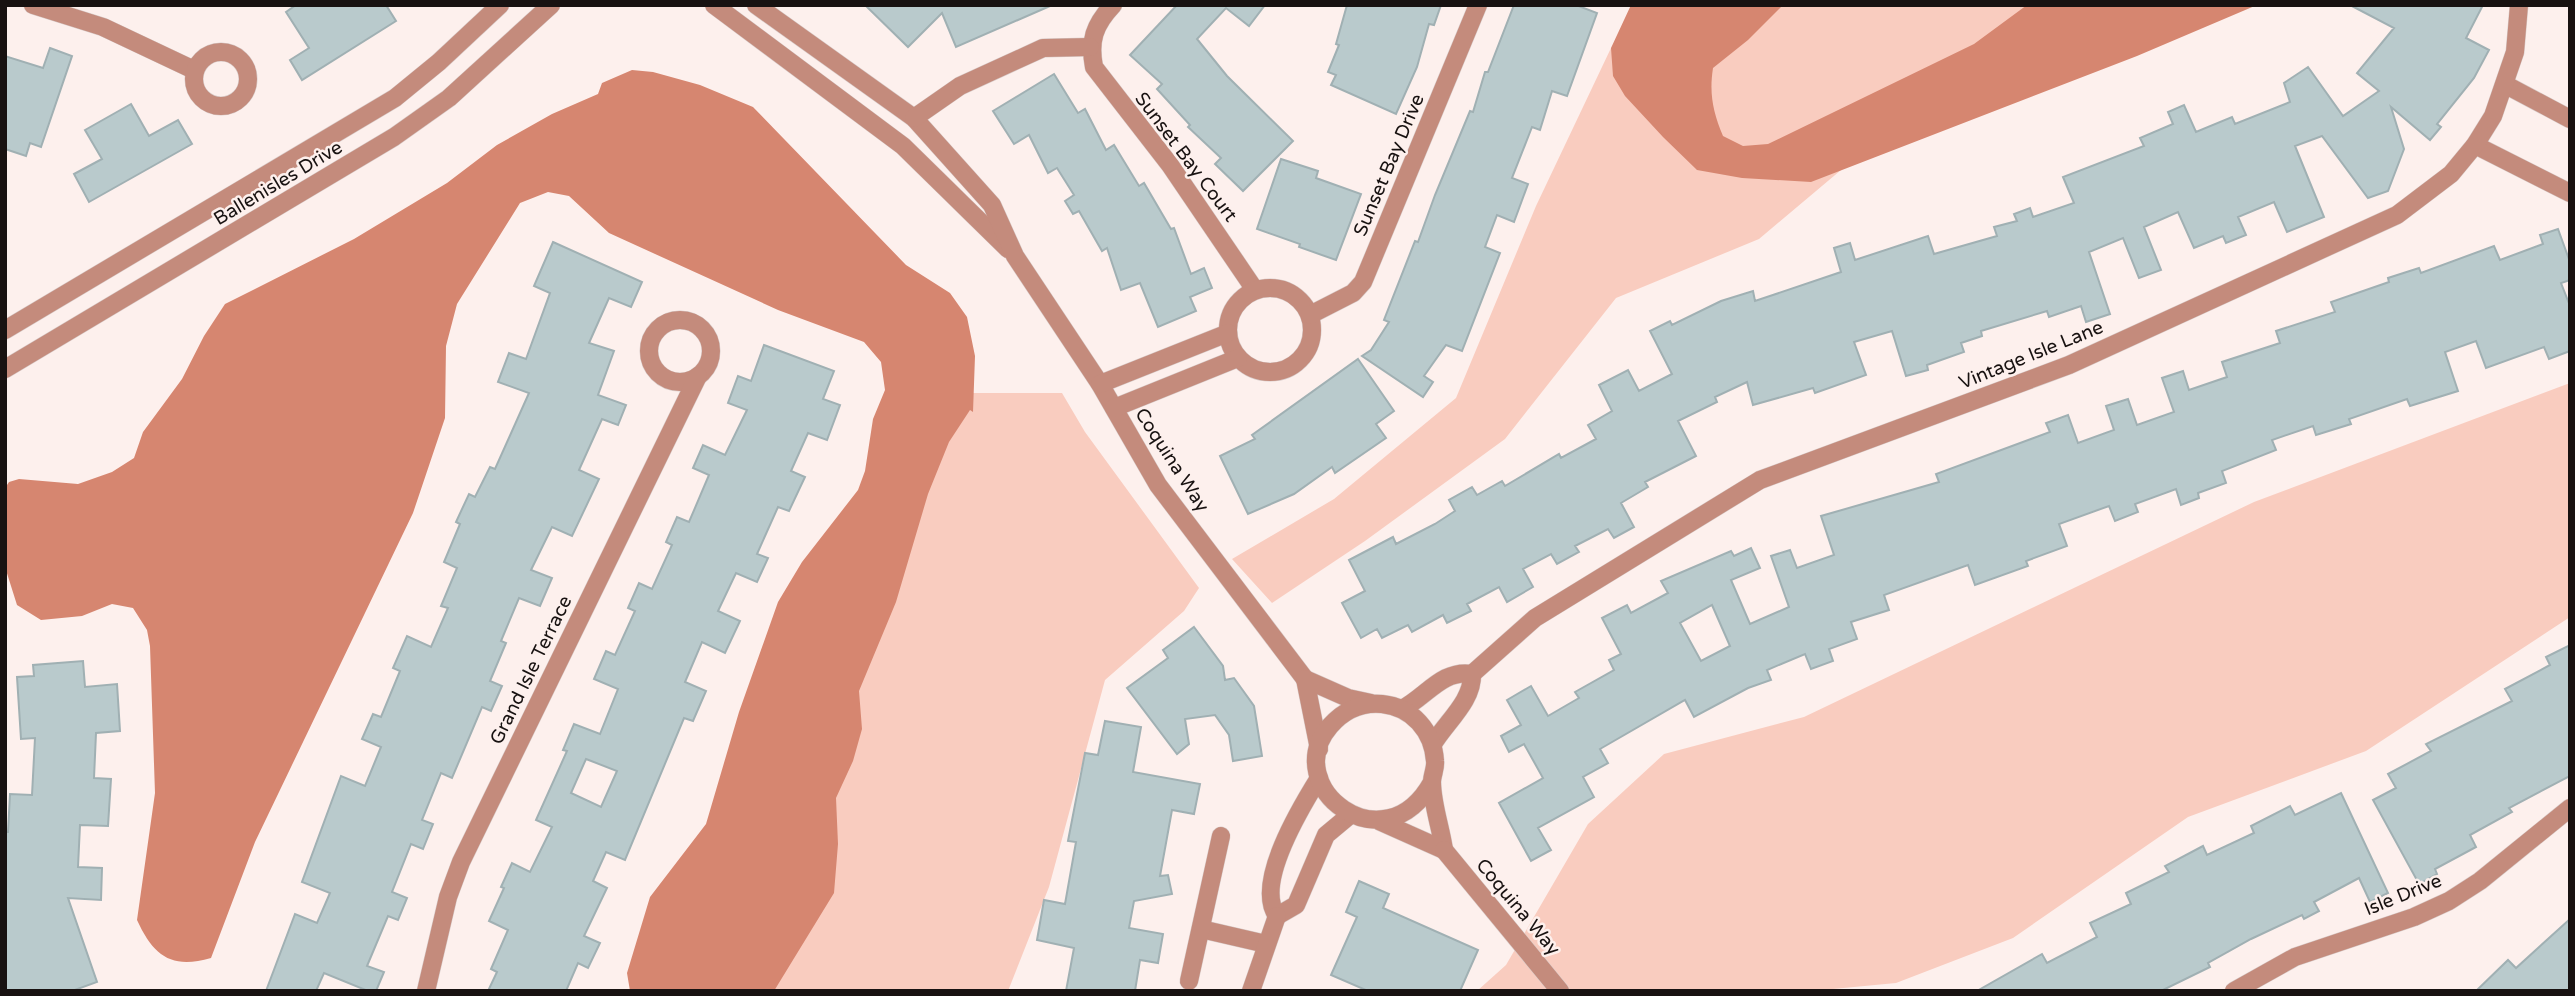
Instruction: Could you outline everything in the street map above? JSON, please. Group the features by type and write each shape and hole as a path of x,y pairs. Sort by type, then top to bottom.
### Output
{"street":[{"path":"33,5 103,27 194,70"},
{"name":"Ballenisles Drive","path":"5,330 394,98 439,62 500,5"},
{"name":"Ballenisles Drive","path":"5,369 394,137 449,98 551,5"},
{"name":"Coquina Way","path":"714,5 903,146 1016,256"},
{"name":"Coquina Way","path":"756,5 914,118 992,205 1016,256 1100,384 1158,485 1305,679 1319,748"},
{"path":"914,118 960,86 1042,48 1090,47 1096,26 1113,5"},
{"name":"Sunset Bay Drive","path":"1310,315 1353,293 1363,282 1478,5"},
{"name":"Vintage Isle Lane","path":"1433,744 1465,701 1472,684 1472,674 1535,618 1760,480 2069,365 2397,215 2451,174 2475,145 2493,116 2506,85 2515,52 2519,5"},
{"name":"Sunset Bay Court","path":"1090,47 1094,67 1102,81 1170,164 1255,290"},
{"path":"2506,85 2570,119"},
{"path":"2475,145 2570,193"},
{"path":"1270,287 1284,290 1297,296 1310,315 1312,335 1309,349 1289,368 1262,371 1238,358 1228,333 1234,307 1255,290 1270,287"},
{"path":"1100,384 1228,333"},
{"path":"1114,408 1238,358"},
{"name":"Grand Isle Terrace","path":"426,991 448,897 461,862 698,376"},
{"name":"Vintage Isle Lane","path":"1402,709 1438,682 1458,672 1472,674"},
{"name":"Coquina Way","path":"1305,679 1348,698 1374,703"},
{"path":"1374,703 1402,709 1415,718 1433,744 1436,763 1432,782 1424,797 1412,809 1396,817 1379,821 1350,815 1337,806 1320,778 1319,748 1326,731 1339,717 1356,707 1374,703"},
{"path":"1277,916 1270,899 1280,852 1300,809 1320,778"},
{"name":"Coquina Way","path":"1432,782 1444,850"},
{"name":"Isle Drive","path":"2234,991 2295,957 2414,917 2449,901 2480,881 2570,808"},
{"path":"1251,991 1277,916 1296,905 1326,835 1350,815"},
{"name":"Coquina Way","path":"1379,821 1444,850 1560,991"},
{"path":"1189,981 1221,836"},
{"path":"1275,876 1303,884"},
{"path":"1201,929 1266,944"}],"shaded area":[{"path":"1631,5 1783,5 1748,40 1713,68 1714,111 1723,136 1743,146 1768,144 1974,44 2027,5 2257,5 2137,56 1811,182 1742,178 1697,170 1663,137 1625,96 1613,76 1611,48"},
{"path":"1697,5 2048,5 1948,80 1759,239 1616,298 1505,439 1365,541 1272,603 1232,559 1334,499 1456,398 1536,206 1611,48"},
{"path":"632,70 653,72 700,85 753,107 906,265 950,293 967,317 975,356 973,412 970,410 949,442 928,494 896,602 859,691 862,729 853,761 836,798 838,844 834,893 774,991 630,991 627,973 650,897 706,824 739,712 778,602 802,562 858,490 865,471 873,419 885,390 881,362 864,342 778,310 609,233 569,196 548,192 520,203 457,304 446,346 445,418 413,513 255,842 211,958 185,962 166,957 150,943 137,920 155,793 150,646 147,630 133,608 112,604 82,616 41,620 17,605 5,567 5,488 9,482 19,479 78,484 112,472 134,458 143,432 182,379 204,336 225,304 354,239 447,183 497,145 552,114 598,94 602,83"},
{"path":"2570,383 2570,617 2366,751 2188,817 2013,938 1896,983 1812,991 1477,991 1506,965 1588,824 1664,754 1804,717 2254,502"},
{"path":"956,393 1062,393 1085,432 1199,588 1184,611 1105,680 1049,887 1008,991 695,991"}],"building":[{"path":"296,5 386,5 396,21 302,80 290,60 309,48 286,12"},
{"path":"865,5 1050,6 956,47 942,13 908,47"},
{"path":"1177,5 1265,5 1249,26 1226,8 1197,39 1227,76 1293,141 1243,191 1215,164 1221,158 1188,127 1190,125 1157,89 1162,84 1130,55"},
{"path":"1347,5 1441,5 1434,25 1429,24 1417,67 1396,114 1331,85 1336,75 1328,72 1339,45 1336,44"},
{"path":"1514,5 1576,5 1597,13 1567,96 1552,91 1540,130 1532,127 1512,178 1528,184 1514,222 1497,215 1485,247 1500,253 1462,351 1446,345 1424,376 1433,382 1423,397 1362,356 1371,350 1389,322 1384,320 1415,241 1418,242 1470,111 1473,112 1485,72 1488,72"},
{"path":"2350,5 2483,5 2466,38 2489,50 2474,78 2437,124 2441,127 2430,140 2391,107 2404,149 2388,191 2368,198 2322,136 2295,146 2324,217 2287,232 2274,202 2238,217 2246,235 2226,243 2223,236 2194,248 2178,212 2144,227 2161,270 2139,278 2123,238 2089,252 2110,314 2086,322 2081,306 2049,317 2047,311 1981,331 1982,336 1961,343 1964,352 1927,365 1928,370 1906,376 1892,331 1854,342 1866,375 1815,393 1813,388 1753,405 1747,382 1715,397 1717,402 1678,421 1696,456 1645,482 1648,487 1621,503 1634,527 1614,538 1608,529 1575,546 1579,552 1557,564 1551,554 1523,569 1533,587 1507,602 1499,587 1467,604 1471,611 1447,623 1443,615 1412,632 1408,625 1382,638 1377,629 1361,638 1342,603 1365,591 1349,560 1393,537 1396,544 1435,524 1455,511 1449,500 1472,487 1477,495 1502,481 1505,486 1559,454 1561,458 1596,439 1588,425 1612,411 1599,385 1628,370 1639,391 1672,374 1650,331 1670,321 1672,325 1721,301 1753,291 1755,301 1841,272 1834,248 1850,243 1855,260 1928,236 1934,254 1997,236 1994,227 2017,221 2014,214 2030,208 2033,217 2074,203 2063,177 2144,146 2140,138 2173,124 2168,112 2184,105 2196,132 2232,117 2235,124 2290,102 2284,83 2308,67 2343,116 2379,91 2357,73 2394,28"},
{"path":"50,48 72,56 41,147 30,143 26,156 5,149 5,56 43,68"},
{"path":"1054,74 1078,113 1085,109 1106,150 1114,145 1139,186 1144,183 1171,229 1174,228 1191,274 1204,268 1212,288 1190,297 1196,311 1158,327 1140,283 1121,290 1107,248 1102,251 1079,211 1073,214 1065,201 1074,195 1057,168 1048,173 1029,135 1014,144 993,111"},
{"path":"131,104 149,136 178,120 192,144 89,202 74,174 102,159 85,130"},
{"path":"1281,159 1318,171 1316,178 1361,194 1336,260 1257,229"},
{"path":"2558,229 2570,262 2570,280 2561,283 2570,306 2570,351 2549,359 2544,347 2486,368 2476,341 2445,352 2458,391 2410,406 2407,399 2349,419 2351,424 2316,435 2313,426 2272,440 2276,450 2222,471 2226,483 2198,493 2199,498 2181,505 2176,489 2135,504 2138,512 2115,521 2109,506 2059,524 2067,546 2026,561 2028,566 1975,585 1968,565 1884,595 1889,610 1851,622 1857,639 1829,649 1833,661 1811,669 1805,654 1767,670 1771,680 1748,688 1694,717 1685,700 1600,749 1608,763 1583,777 1594,797 1538,828 1551,850 1531,861 1499,803 1543,778 1524,744 1509,752 1501,736 1521,725 1507,700 1531,686 1548,716 1579,698 1575,692 1614,670 1609,660 1621,654 1602,618 1627,605 1631,613 1668,593 1661,581 1731,551 1734,556 1751,548 1760,568 1731,580 1750,624 1789,607 1771,556 1790,550 1797,568 1834,555 1821,516 1939,482 1936,474 2050,432 2046,423 2068,415 2078,443 2114,430 2106,406 2128,399 2137,425 2174,412 2162,378 2183,371 2189,390 2227,377 2222,362 2280,343 2276,331 2335,312 2331,302 2389,282 2388,278 2419,268 2421,273 2494,246 2500,260 2543,244 2540,235","holes":["1712,605 1730,646 1701,661 1680,623"]},
{"path":"553,242 642,282 631,307 609,298 589,343 614,351 598,395 626,405 618,425 602,419 579,470 599,479 572,536 552,527 531,570 552,578 540,606 519,598 501,641 506,643 490,681 502,686 491,711 482,707 452,778 441,773 422,820 433,824 423,849 411,844 392,892 407,898 398,920 388,916 367,966 384,972 376,991 368,991 324,973 316,991 266,991 295,914 317,923 330,893 302,882 341,776 365,786 381,747 362,739 373,714 381,717 400,671 393,668 407,636 431,647 448,608 441,606 457,568 444,562 460,524 456,522 469,494 475,497 490,467 495,469 529,393 498,382 509,353 526,359 550,293 534,286"},
{"path":"764,345 834,371 823,399 840,405 827,440 808,433 791,471 805,477 789,511 778,507 757,554 768,558 757,582 736,573 718,611 740,621 725,653 702,642 685,682 706,691 693,721 684,718 625,860 606,852 593,881 607,888 584,936 600,943 588,968 578,963 566,991 488,991 497,972 491,969 508,930 489,921 504,888 501,887 512,863 530,872 552,827 536,820 567,751 563,750 574,724 600,734 618,689 594,679 606,651 615,655 635,611 628,608 639,583 652,589 672,545 666,542 677,517 689,522 709,475 693,468 703,445 725,455 747,410 728,403 738,376 751,381","holes":["586,759 617,771 601,807 571,793"]},
{"path":"1358,359 1394,411 1376,424 1386,438 1335,473 1332,467 1294,494 1248,514 1220,456 1255,439 1252,435"},
{"path":"1194,627 1223,666 1225,680 1234,678 1254,706 1262,756 1233,761 1229,735 1215,715 1185,719 1189,744 1177,754 1127,688 1168,658 1163,650"},
{"path":"2570,645 2570,776 2509,808 2512,812 2470,835 2476,847 2435,869 2437,874 2419,884 2373,800 2396,788 2388,774 2431,751 2426,744 2512,701 2505,689 2550,665 2546,657"},
{"path":"83,661 85,687 117,684 120,731 96,733 94,778 111,779 108,826 80,825 78,867 102,868 101,900 68,898 97,982 72,991 5,991 5,832 8,832 10,794 32,795 35,738 21,739 17,677 34,676 33,665"},
{"path":"1105,721 1141,727 1133,772 1200,784 1194,814 1172,810 1160,876 1168,875 1172,894 1134,901 1129,928 1163,934 1158,963 1140,960 1135,991 1066,991 1074,948 1037,940 1044,900 1065,904 1076,842 1068,841 1085,753 1098,755"},
{"path":"2341,793 2388,893 2370,902 2359,878 2314,902 2319,911 2304,919 2302,915 2251,939 2208,963 2210,967 2161,991 1977,991 2042,954 2047,963 2097,937 2090,923 2131,904 2126,893 2169,872 2165,866 2203,846 2207,855 2254,833 2251,826 2290,806 2295,815"},
{"path":"1359,881 1389,894 1383,908 1478,950 1460,991 1368,991 1331,975 1357,917 1346,912"},
{"path":"2570,919 2570,991 2476,991 2508,960 2516,968"}]}
